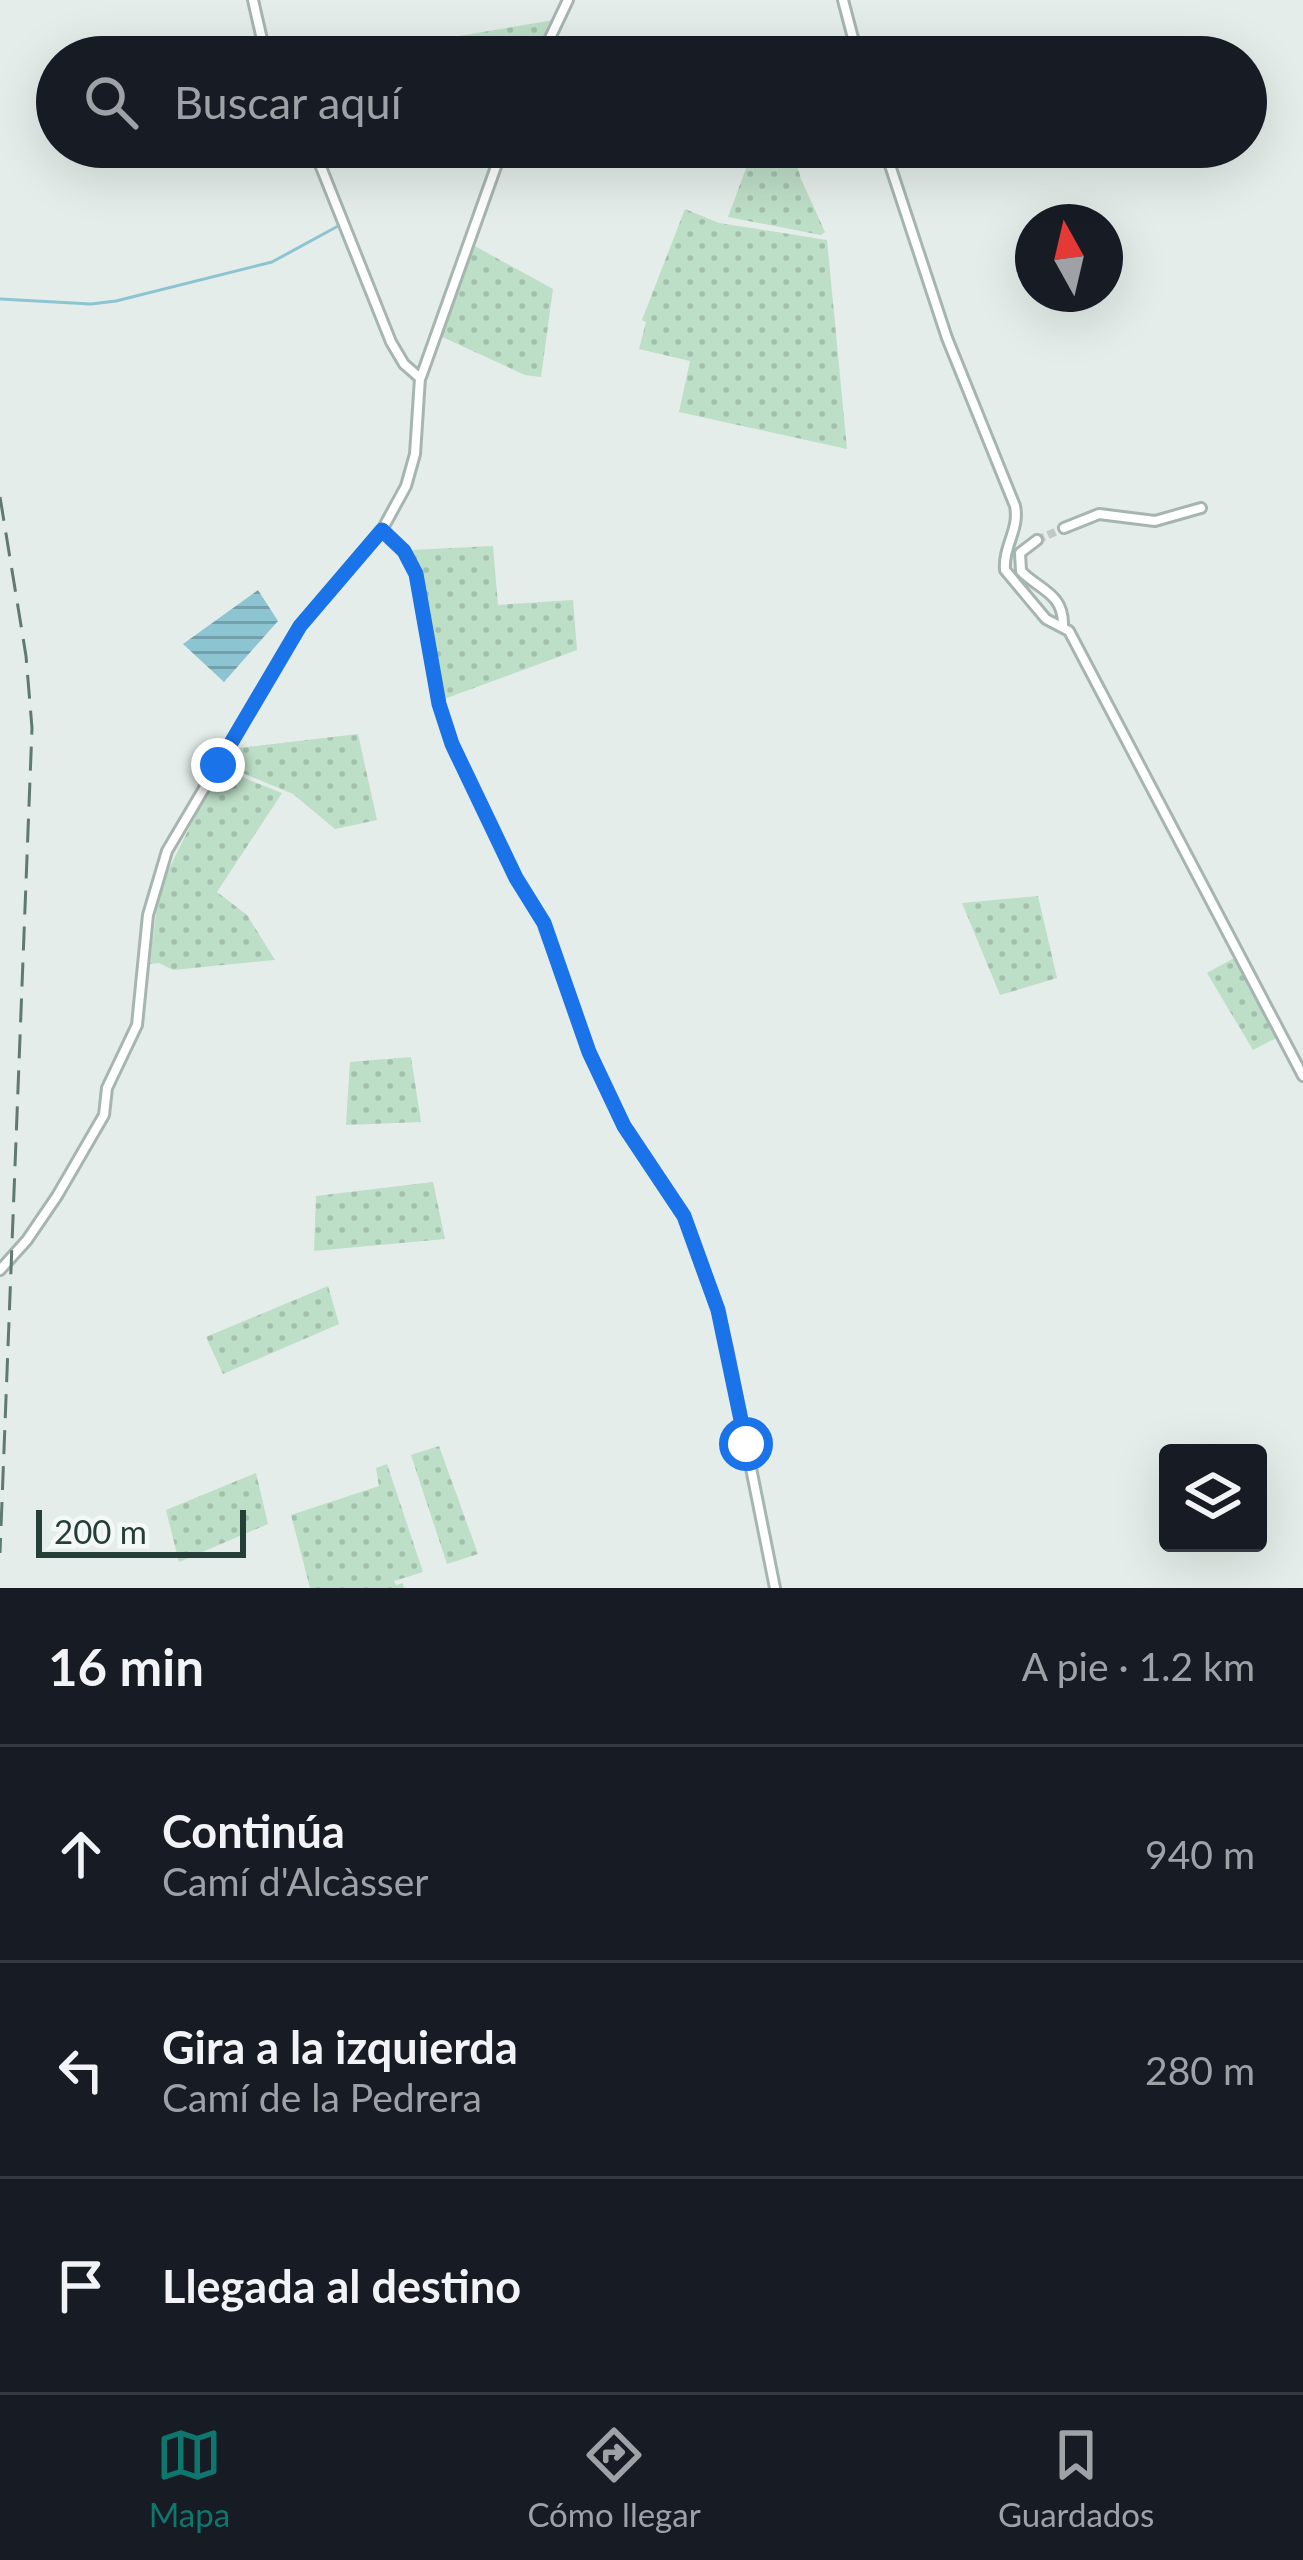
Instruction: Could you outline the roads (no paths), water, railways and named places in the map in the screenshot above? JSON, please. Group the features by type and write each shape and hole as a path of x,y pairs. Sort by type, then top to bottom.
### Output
{"street":[{"path":"253,0 261,36"},
{"path":"551,36 568,0"},
{"path":"843,0 852,36"},
{"path":"321,168 391,342 404,364 421,377"},
{"path":"0,1270 57,1196 104,1115 109,1085 137,1024 148,915 167,851 300,626 382,530 412,471 421,377 496,168"},
{"path":"891,168 947,338 1015,506 1016,525 1006,549 1005,570 1040,614 1063,626"},
{"path":"1064,528 1099,514 1155,521 1201,508"},
{"path":"382,530 404,551 416,574 439,704 452,744 516,878 544,923 589,1052 624,1126 684,1216 723,1331 775,1588"},
{"path":"1037,540 1020,553 1021,571 1051,591 1063,626 1303,1076"}],"water":[{"path":"258,590 278,621 224,682 183,644"}],"waterway":[{"path":"0,299 116,301 272,262 340,225"}],"tunnel":[{"path":"1037,540 1064,528"}],"railway":[{"path":"0,497 26,656 32,728 0,1553"}]}
